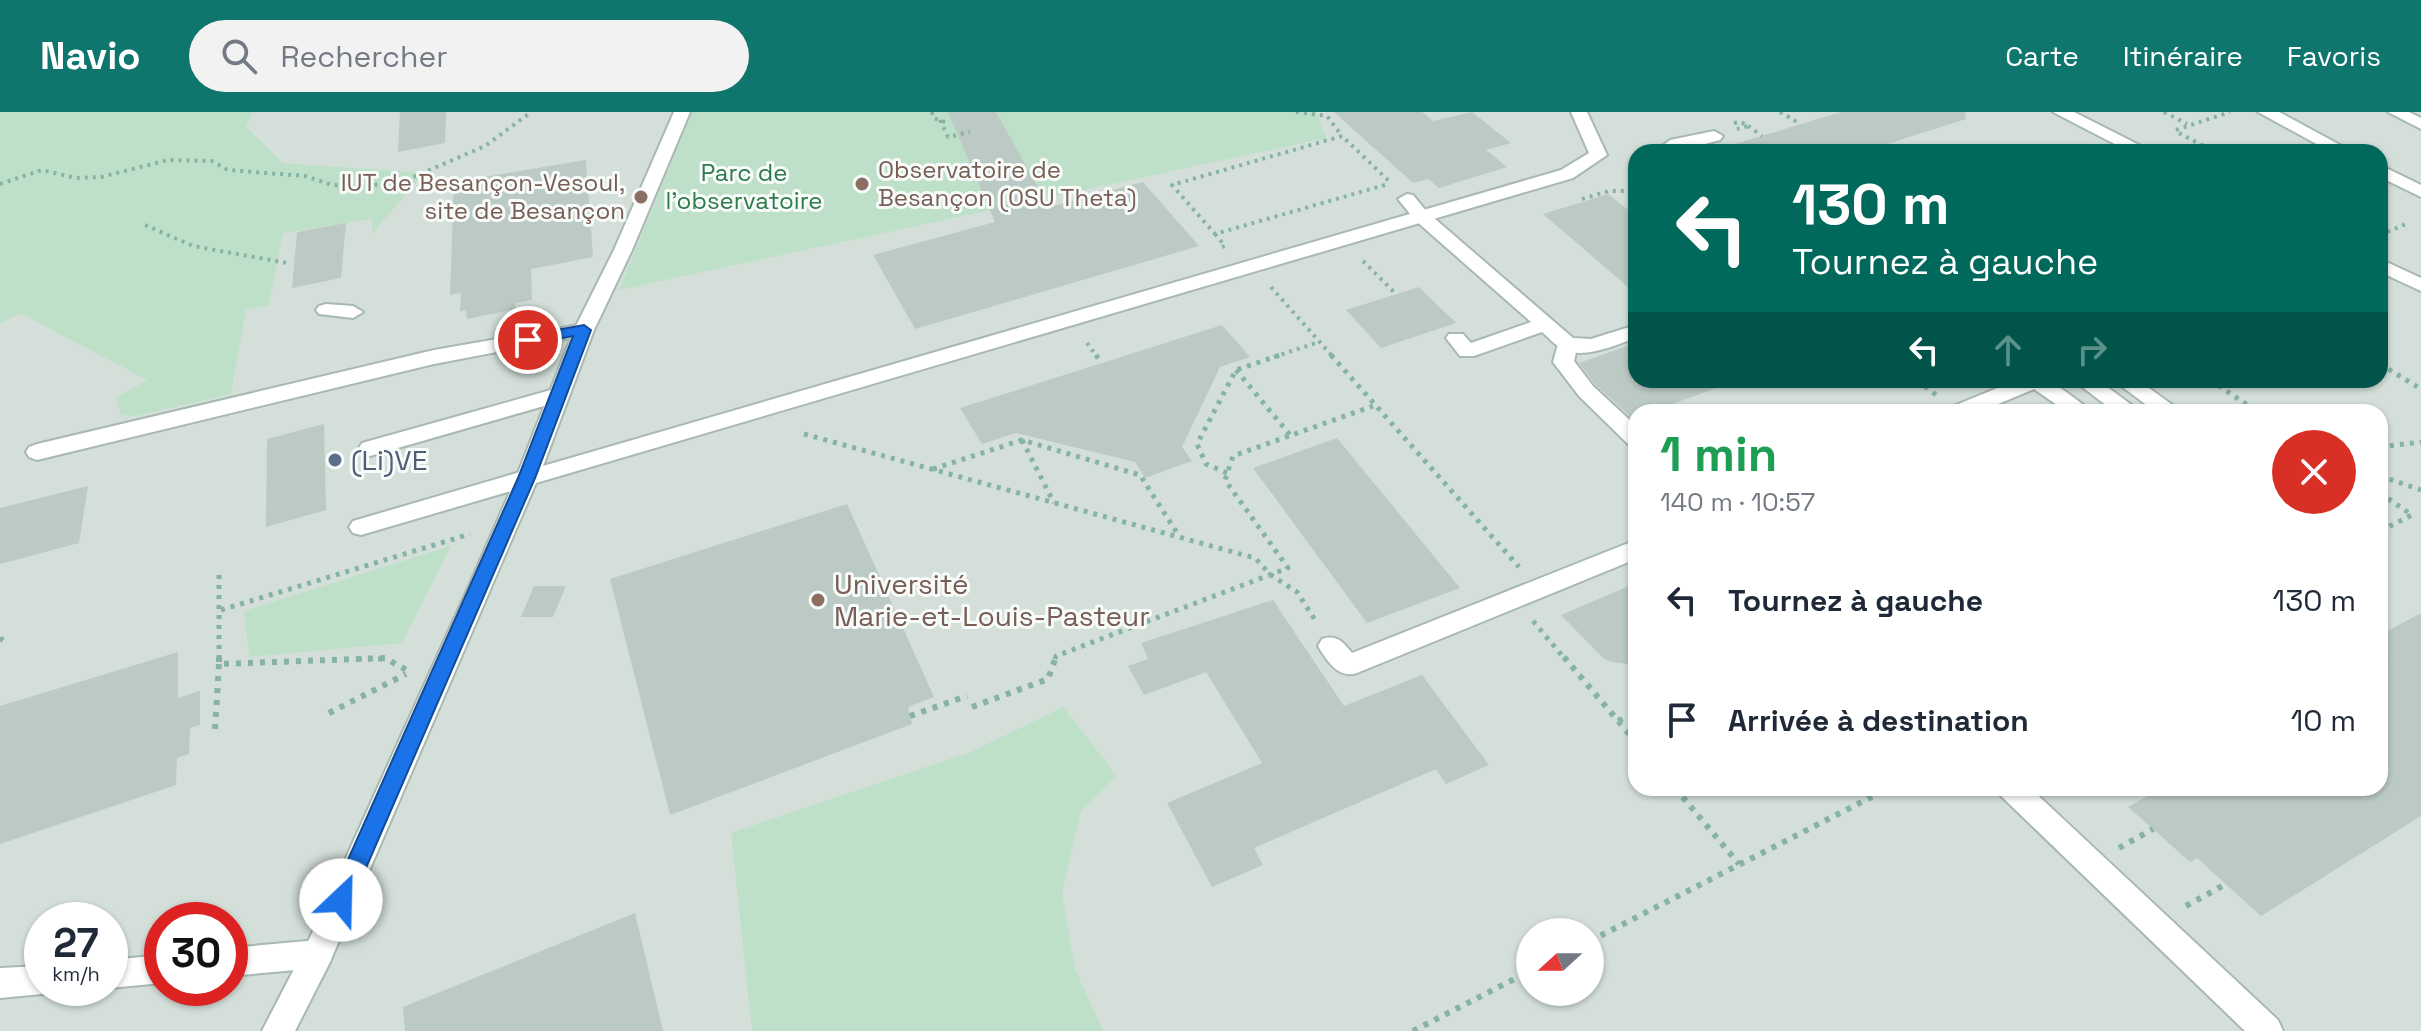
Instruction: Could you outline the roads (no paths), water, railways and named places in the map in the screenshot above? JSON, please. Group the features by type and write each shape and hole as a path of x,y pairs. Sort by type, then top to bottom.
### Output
{"street":[{"path":"278,1031 318,954 527,478 584,330 623,250 682,112"},
{"path":"361,527 1567,174 1598,155 1579,112"},
{"path":"2061,112 2127,144"},
{"path":"2266,112 2328,144"},
{"path":"2396,112 2421,124"},
{"path":"1676,144 1714,136"},
{"path":"2388,174 2421,192"},
{"path":"1407,199 1421,216 1568,344 1592,345 1628,334"},
{"path":"2388,269 2421,285"},
{"path":"326,310 353,312"},
{"path":"1456,338 1467,351 1546,324"},
{"path":"37,452 434,357 584,330"},
{"path":"1568,344 1563,362 1586,391 1628,431"},
{"path":"1978,404 2017,388"},
{"path":"2048,388 2070,404"},
{"path":"2095,388 2118,404"},
{"path":"2135,388 2159,404"},
{"path":"370,448 558,395"},
{"path":"1331,646 1348,666 1628,552"},
{"path":"2019,796 2267,1031"},
{"path":"248,960 318,954"},
{"path":"0,983 24,981"}],"place":[{"name":"Observatoire de Besançon (OSU Theta)","path":"862,184"},
{"name":"IUT de Besançon-Vesoul, site de Besançon","path":"641,197"},
{"name":"(Li)VE","path":"335,460"},
{"name":"Université Marie-et-Louis-Pasteur","path":"818,600"}],"park label":[{"name":"Parc de l'observatoire","path":"744,187"}]}
